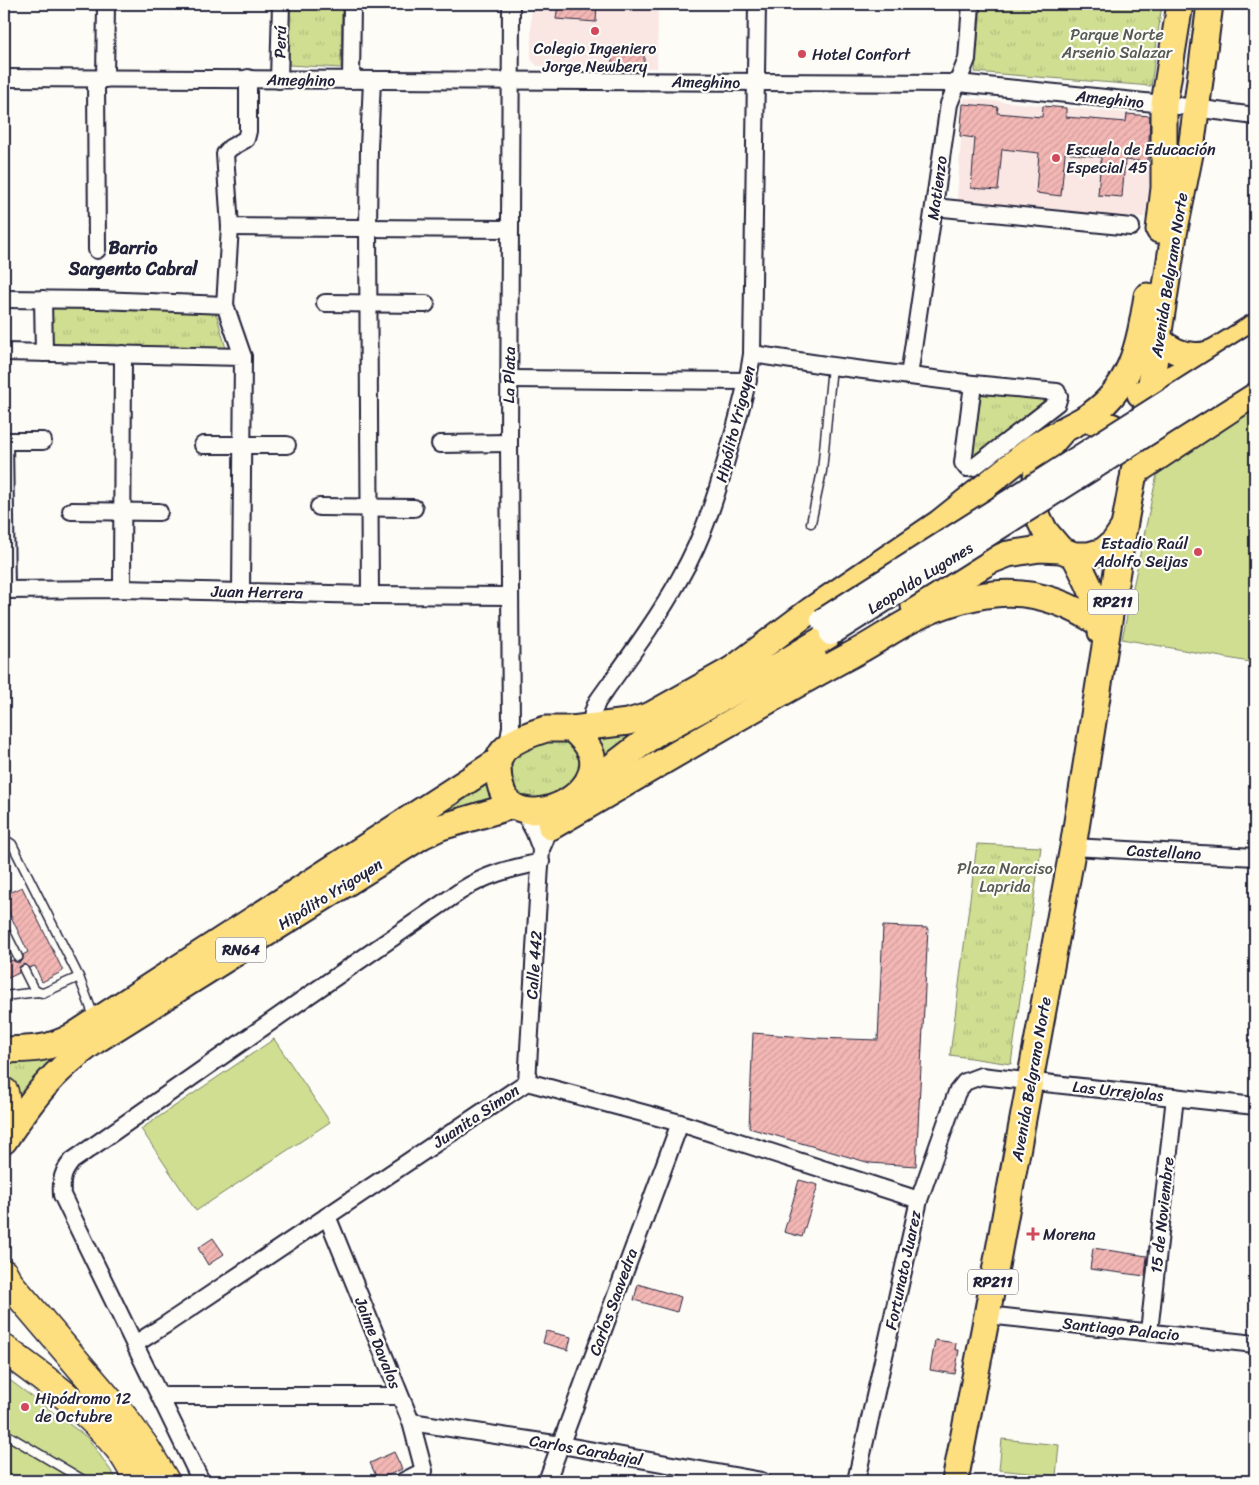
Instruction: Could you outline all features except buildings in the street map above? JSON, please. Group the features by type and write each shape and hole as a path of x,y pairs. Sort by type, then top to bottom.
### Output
{"highway":[{"name":"RN64","path":"4,1092 7,1119 4,1139"},
{"path":"4,1274 9,1283 123,1417 144,1446 165,1481"},
{"path":"4,1349 68,1396 90,1416 118,1447 140,1481"}],"main road":[{"name":"Avenida Belgrano Norte","path":"1081,420 1118,388 1128,373 1140,341 1162,210 1164,104 1180,4"},
{"name":"Avenida Belgrano Norte","path":"1135,465 1150,390 1174,234 1191,150 1210,4"},
{"path":"735,680 811,610 955,511 1034,446 1081,420 1150,390 1180,374 1255,326"},
{"path":"1158,338 1166,346 1184,354 1209,354"},
{"name":"Leopoldo Lugones","path":"827,627 1255,345"},
{"name":"Leopoldo Lugones","path":"578,794 653,735 735,680 827,627 1255,366"},
{"path":"1135,465 1255,392"},
{"path":"735,680 842,649 990,561 1008,554 1040,549 1089,555 1103,551 1114,542 1124,527 1135,465 1120,432 1113,427 1081,420"},
{"path":"1068,552 1045,532 1038,517 1034,499 1037,469 1045,451 1081,420"},
{"name":"Avenida Belgrano Norte","path":"955,1481 1073,847 1102,676 1124,527"},
{"name":"Avenida Belgrano Norte","path":"1068,552 1095,598 1101,625 1102,676"},
{"path":"912,619 952,583"},
{"path":"544,846 721,726 816,673 851,656 912,619 928,612 965,600 994,594 1015,593 1058,602 1073,608 1101,625"},
{"name":"Leopoldo Lugones","path":"584,735 651,715 735,680"},
{"name":"RN64","path":"503,754 529,734 546,729 584,735"},
{"path":"578,794 590,775 593,766 584,735"},
{"path":"503,754 498,778 502,792 517,808"},
{"name":"Hipólito Yrigoyen","path":"4,1050 42,1049 59,1043 96,1021 503,754"},
{"name":"RN64","path":"517,808 550,809 578,794"},
{"name":"Hipólito Yrigoyen","path":"4,1139 46,1083 74,1056 96,1041 422,836 441,827 517,808"}],"street":[{"path":"97,250 101,79 106,4"},
{"name":"Perú","path":"280,80 281,4"},
{"path":"351,80 352,4"},
{"name":"La Plata","path":"503,754 511,727 509,379 512,4"},
{"name":"Hipólito Yrigoyen","path":"584,735 597,702 659,613 681,576 703,530 718,493 748,381 752,354 757,4"},
{"name":"Matienzo","path":"909,376 949,104 967,59 971,4"},
{"name":"Ameghino","path":"4,78 958,83 1164,104 1255,116"},
{"path":"241,592 243,356 226,305 230,228 225,154 230,148 246,138 248,131 248,78"},
{"path":"370,595 368,228 372,81"},
{"path":"934,207 1131,227"},
{"path":"230,228 510,229"},
{"path":"4,299 99,300 226,305"},
{"path":"44,299 44,353"},
{"path":"325,303 426,304"},
{"path":"4,352 243,356"},
{"path":"122,589 123,354"},
{"path":"752,354 909,376 1056,392 1059,396 1058,403 974,467 967,468 963,463 973,384"},
{"path":"509,379 748,381"},
{"path":"5,590 4,440 43,441"},
{"path":"440,444 509,443"},
{"path":"203,445 287,445"},
{"path":"319,507 414,508"},
{"path":"71,511 122,510 159,512"},
{"name":"Juan Herrera","path":"5,590 122,589 370,595 510,596"},
{"path":"201,1481 62,1195 61,1179 64,1170 80,1156 462,890 544,846 578,794"},
{"name":"Calle 442","path":"517,808 544,846 527,1082"},
{"name":"Castellano","path":"1073,847 1255,857"},
{"name":"Las Urrejolas","path":"981,1076 1255,1106"},
{"name":"Fortunato Juarez","path":"856,1481 918,1200 957,1092 965,1082 981,1076"},
{"name":"Juanita Simon","path":"135,1344 527,1082 680,1123 918,1200"},
{"name":"15 de Noviembre","path":"1149,1332 1175,1097"},
{"name":"Carlos Saavedra","path":"546,1481 680,1123"},
{"name":"Jaime Davalos","path":"327,1216 410,1422 424,1472 404,1481"},
{"name":"Santiago Palacio","path":"987,1315 1255,1344"},
{"path":"160,1396 399,1396"},
{"name":"Carlos Carabajal","path":"410,1422 561,1445 762,1481"}],"lane":[{"path":"811,523 822,471 832,366"},
{"path":"4,844 9,842 12,844 79,977 96,1021"},
{"path":"4,929 18,957"},
{"path":"24,970 38,992"},
{"path":"4,996 43,992 79,977"},
{"path":"4,1433 85,1481"}],"shaded area":[{"name":"Colegio Ingeniero Jorge Newbery","path":"531,4 658,4 657,68 537,66 531,59"},
{"name":"Escuela de Educación Especial 45","path":"964,98 1159,116 1145,217 1136,218 960,204 957,195"}],"green space":[{"path":"290,4 342,4 341,68 289,65"},
{"name":"Parque Norte Arsenio Salazar","path":"981,4 1162,4 1151,86 975,72"},
{"path":"52,307 215,309 227,352 52,350"},
{"path":"978,394 1051,398 973,458 969,455"},
{"name":"Estadio Raúl Adolfo Seijas","path":"1255,407 1255,663 1122,639 1159,465"},
{"path":"656,724 603,763 595,737"},
{"path":"533,740 569,741 580,754 582,769 574,782 562,792 540,800 522,798 512,788 511,771 514,760 520,751"},
{"path":"487,783 493,799 415,828"},
{"name":"Plaza Narciso Laprida","path":"977,844 1041,847 1011,1064 950,1055"},
{"path":"274,1039 330,1122 196,1211 141,1129"},
{"path":"65,1053 16,1104 9,1082 4,1074 4,1061"},
{"name":"Hipódromo 12 de Octubre","path":"4,1376 88,1438 118,1481 4,1481"},
{"path":"1002,1439 1059,1445 1056,1476 999,1470"}],"place":[{"name":"Colegio Ingeniero Jorge Newbery","path":"595,31"},
{"name":"Hotel Confort","path":"802,54"},
{"name":"Escuela de Educación Especial 45","path":"1056,158"},
{"name":"Estadio Raúl Adolfo Seijas","path":"1198,552"},
{"name":"Morena","path":"1033,1234"},
{"name":"Hipódromo 12 de Octubre","path":"25,1407"}],"district":[{"name":"Barrio Sargento Cabral","path":"133,258"}]}
